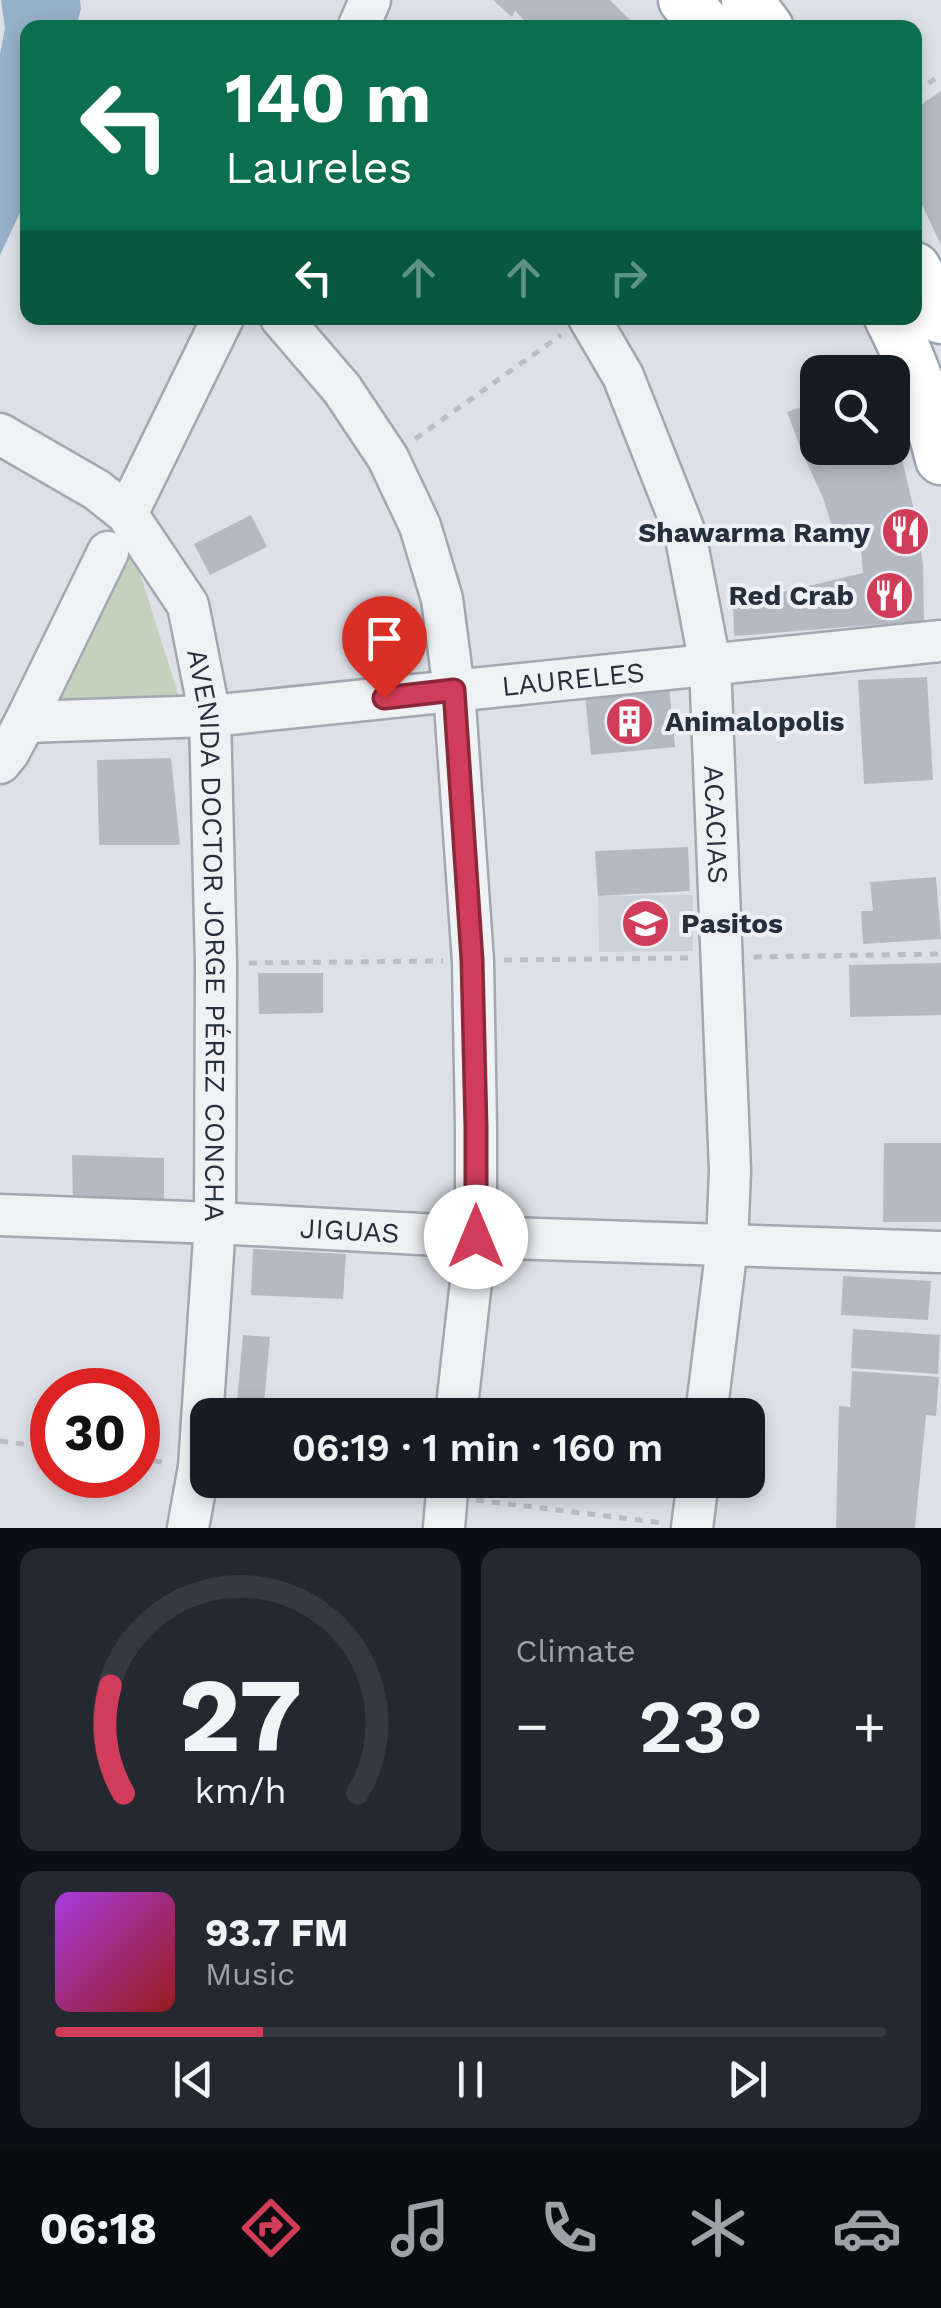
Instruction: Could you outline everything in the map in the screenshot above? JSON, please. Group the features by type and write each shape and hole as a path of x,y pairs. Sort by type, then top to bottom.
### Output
{"main road":[{"path":"684,0 702,20"},
{"path":"922,281 941,318"},
{"path":"894,325 906,347 941,459"}],"street":[{"path":"127,514 220,325"},
{"path":"288,325 342,389 388,458 420,526 442,599 454,690 472,960 476,1128 476,1237 458,1398"},
{"name":"ACACIAS","path":"582,325 622,376 686,534 710,664 730,1170 726,1246 708,1398"},
{"name":"AVENIDA DOCTOR JORGE PÉREZ CONCHA","path":"9,440 97,490 127,514 188,605 210,716 216,964 215,1223 199,1466 188,1528"},
{"path":"0,763 25,722 108,552"},
{"name":"LAURELES","path":"25,722 210,716 941,640"},
{"name":"JIGUAS","path":"0,1215 476,1237 941,1252"},
{"path":"692,1527 696,1498"}],"path":[{"path":"388,458 577,325"},
{"path":"216,964 941,954"},
{"path":"0,1441 30,1445"},
{"path":"421,1498 692,1527"}],"shaded area":[{"name":"Pasitos","path":"693,895 693,951 599,952 598,896"}],"green space":[{"path":"132,548 181,703 50,710"}],"water":[{"path":"1,0 80,0 78,20 20,20 20,213 0,255 0,54 5,28"}],"building":[{"path":"493,0 610,0 630,20 524,20 515,11 512,17"},
{"path":"941,91 941,245 922,205 922,104"},
{"path":"800,407 800,447 787,412"},
{"path":"808,465 903,465 923,565 924,621 734,636 733,604 863,573 860,538 837,542"},
{"path":"251,515 267,547 210,575 194,544"},
{"path":"927,677 933,780 864,784 858,680"},
{"name":"Animalopolis","path":"669,686 675,747 591,755 585,695"},
{"path":"171,758 180,845 99,845 97,760"},
{"path":"688,847 690,891 598,896 595,851"},
{"path":"936,877 941,939 863,944 861,911 873,911 870,882"},
{"path":"941,963 941,1015 850,1017 849,965"},
{"path":"258,973 323,973 323,1013 259,1014"},
{"path":"884,1143 941,1143 941,1222 883,1222"},
{"path":"72,1155 164,1158 164,1201 73,1199"},
{"path":"253,1249 346,1254 343,1299 251,1295"},
{"path":"843,1276 931,1281 928,1320 841,1315"},
{"path":"853,1329 940,1335 938,1374 851,1368"},
{"path":"243,1335 270,1337 265,1398 237,1398"},
{"path":"852,1371 939,1377 936,1416 926,1415 915,1528 836,1528 839,1406 850,1407"}],"place":[{"name":"Shawarma Ramy","path":"905,532"},
{"name":"Red Crab","path":"889,595"},
{"name":"Animalopolis","path":"630,721"},
{"name":"Pasitos","path":"646,923"}],"route":[{"path":"384,698 454,690 472,960 476,1237"}]}
